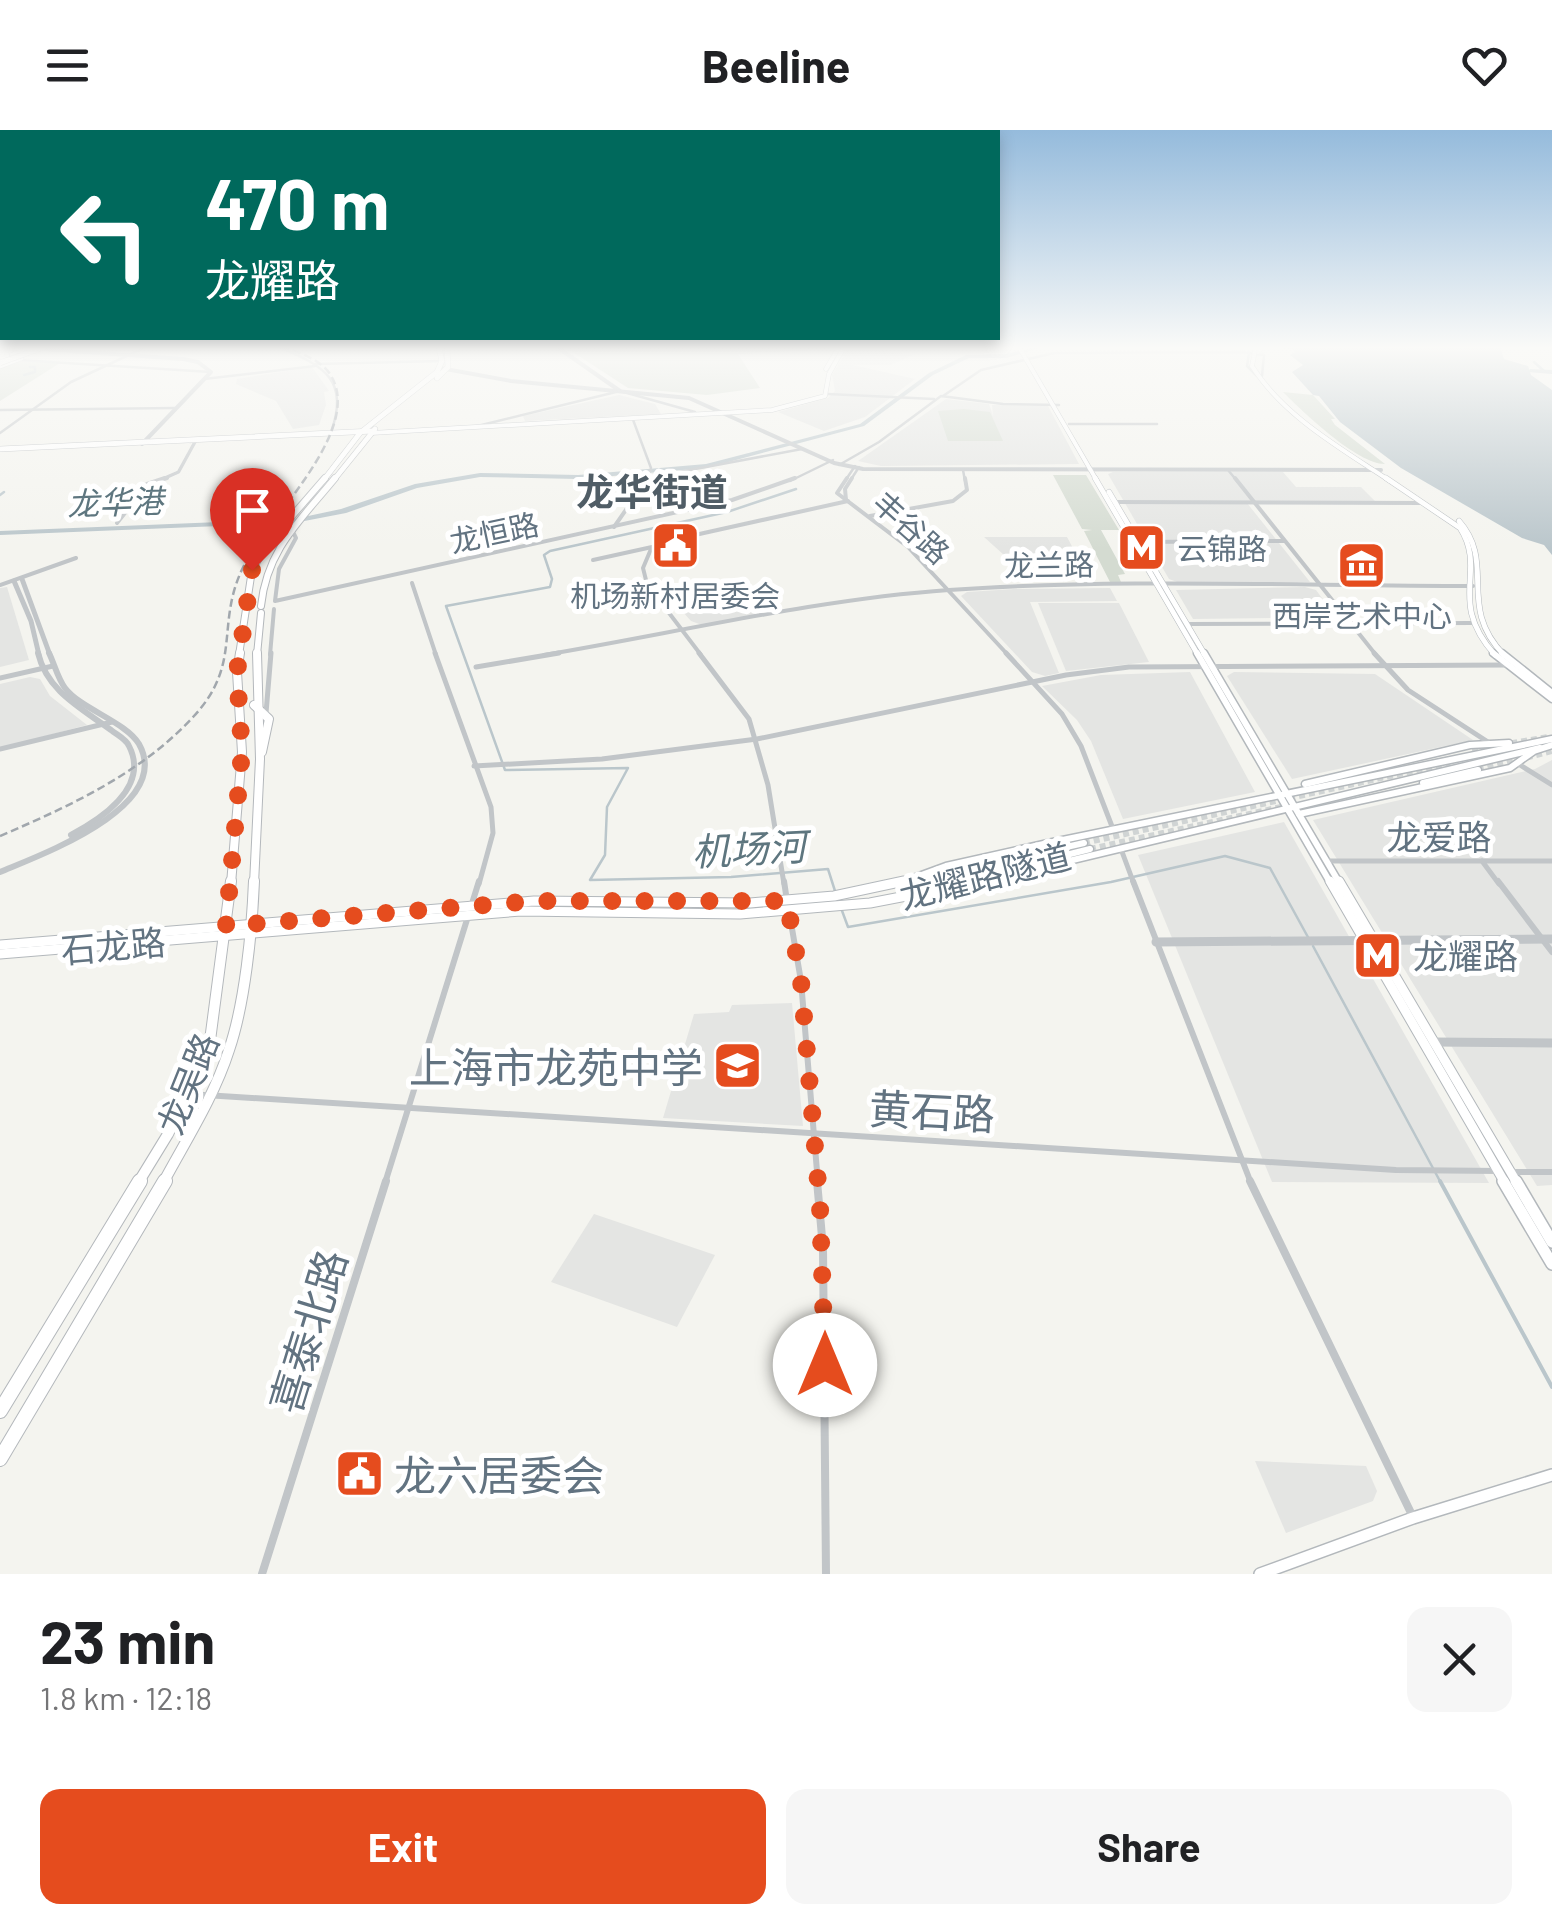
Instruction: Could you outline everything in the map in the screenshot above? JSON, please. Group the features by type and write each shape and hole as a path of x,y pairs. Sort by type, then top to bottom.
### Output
{"main road":[{"name":"龙吴路","path":"0,1411 168,1134 209,1048 226,931 242,752 237,672 249,578 260,554 306,504 361,432 384,414"},
{"name":"龙吴路","path":"0,1459 148,1212 230,1048 252,929 260,759 254,705 266,569 293,528 372,432 392,414"},
{"path":"0,450 719,414"},
{"path":"1061,414 1297,809 1369,940 1433,1042 1552,1264"},
{"path":"1063,414 1154,586 1208,665"},
{"path":"1298,414 1313,429 1467,528 1479,552 1472,586 1483,626 1552,696"},
{"path":"469,427 632,418"},
{"path":"143,443 361,432"},
{"path":"1377,470 1455,523 1468,540 1473,623 1507,665 1552,696"},
{"path":"254,705 269,718 260,759"},
{"path":"1307,787 1551,741"},
{"path":"1297,809 1317,811 1520,764 1551,741"},
{"path":"226,931 572,900 787,901 837,896 891,886 946,866 1284,793 1488,742 1551,741"},
{"path":"472,910 790,912 880,902 1122,854 1540,748"},
{"path":"1307,787 1472,750"},
{"path":"1297,809 1478,770"},
{"path":"1317,811 1345,800"},
{"path":"1297,809 1504,1172 1552,1242"},
{"name":"龙耀路隧道","path":"880,902 1087,846 891,886"},
{"name":"石龙路","path":"0,945 226,931"},
{"name":"石龙路","path":"0,954 226,931"},
{"path":"1260,1574 1414,1518 1552,1476"}],"street":[{"path":"0,432 25,414"},
{"path":"143,443 169,414"},
{"path":"331,432 335,414"},
{"path":"469,427 522,414"},
{"path":"729,414 822,457 856,468 1377,470"},
{"name":"龙恒路","path":"275,601 764,491 839,464 914,414"},
{"path":"614,527 646,486 646,474 651,468 632,418"},
{"path":"1070,424 1157,424"},
{"path":"0,426 9,426"},
{"path":"143,443 195,441 176,477 147,484 117,522 148,484 177,477 196,441"},
{"path":"679,472 802,448 839,464"},
{"path":"856,468 1377,470"},
{"name":"丰谷路","path":"856,468 836,489 908,547 1036,684"},
{"name":"丰谷路","path":"847,500 846,489 856,468"},
{"path":"870,516 953,501 967,490 962,470"},
{"path":"1228,470 1385,666 1408,690 1488,742"},
{"path":"592,560 847,500"},
{"path":"1115,502 1426,503"},
{"name":"龙吴路","path":"275,601 279,569 296,540 293,528"},
{"path":"1139,542 1284,541"},
{"path":"655,546 646,556 645,579 739,702 756,739 790,912 801,981 825,1292 826,1574"},
{"path":"0,585 76,558"},
{"path":"0,870 106,822 138,788 143,773 143,750 71,694 53,666 18,580"},
{"path":"18,580 42,669 62,697 108,723"},
{"name":"喜泰北路","path":"262,1574 472,910 492,832 491,806 412,583"},
{"name":"龙兰路","path":"476,667 947,590 1472,586"},
{"path":"266,713 274,608"},
{"path":"1187,624 1473,623"},
{"path":"474,766 618,758 756,739 1129,668 1518,664"},
{"path":"0,678 53,666"},
{"path":"1036,684 1062,714 1081,746 1114,829"},
{"path":"0,750 108,723"},
{"path":"1520,764 1552,785"},
{"path":"1122,854 1238,1158 1414,1518"},
{"name":"龙爱路","path":"1326,861 1552,861"},
{"path":"1482,861 1547,939 1552,952"},
{"path":"1156,942 1547,939"},
{"path":"1433,1042 1552,1044"},
{"name":"黄石路","path":"189,1094 1416,1170 1552,1172"}],"shaded area":[{"path":"284,414 323,414 319,425 293,429"},
{"path":"530,414 653,414 525,421 523,416"},
{"path":"784,414 868,414 865,417 824,431"},
{"path":"924,414 1052,414 1079,464 881,466 858,461"},
{"path":"939,414 991,414 1003,441 948,441"},
{"path":"1307,414 1331,414 1335,425 1385,464 1360,456"},
{"path":"1334,414 1552,414 1552,555 1544,545 1522,538 1401,468"},
{"path":"1283,472 1296,487 1361,487 1376,502 1247,503 1310,582 1177,582 1169,579 1108,474"},
{"path":"1053,475 1086,475 1119,530 1101,530 1125,574 1118,575 1121,582 1110,582 1084,531 1092,530 1082,529"},
{"path":"984,537 1067,537 1083,567 1014,564"},
{"path":"7,587 29,660 0,667 0,588"},
{"path":"1110,588 1117,601 1030,602 1059,673 1045,676 1032,672 961,596 967,592 1014,589"},
{"path":"1176,590 1316,590 1336,617 1193,619"},
{"path":"705,598 751,602 763,615 702,625 691,621 675,603"},
{"path":"1038,603 1119,603 1149,662 1066,671"},
{"path":"1190,672 1255,792 1123,819 1091,741 1077,720 1042,686 1101,675"},
{"path":"1234,672 1375,674 1473,740 1292,779 1227,676"},
{"path":"30,677 40,679 50,696 87,725 0,748 0,684"},
{"path":"1552,760 1552,1185 1537,1186 1313,820 1535,769"},
{"path":"1284,822 1489,1183 1272,1182 1138,855"},
{"name":"上海市龙苑中学","path":"792,1003 803,1126 663,1118 694,1014 729,1012 732,1005"},
{"path":"594,1214 715,1255 677,1327 551,1282"},
{"path":"1255,1461 1366,1466 1377,1491 1373,1501 1286,1533"}],"waterway":[{"name":"龙华港","path":"0,533 294,521 343,511 415,486 480,475 578,477 706,466 862,425 876,414"},
{"name":"机场河","path":"796,489 727,512 550,551 544,555 552,579 550,587 446,606 505,770 628,768 607,807 605,855 590,880 731,877 828,869 835,891"},
{"path":"0,495 4,492"},
{"name":"机场河","path":"841,908 848,927 1111,882 1225,856 1270,868 1309,939"},
{"name":"机场河","path":"1313,946 1441,1183"},
{"name":"机场河","path":"1440,1181 1552,1387"}],"tunnel":[{"path":"1472,750 1548,737"},
{"path":"1478,770 1552,751"},
{"path":"1084,843 1450,763"},
{"path":"1090,849 1290,805"}],"railway":[{"path":"0,836 104,786 152,755 194,716 218,680 240,574 307,476 323,449 335,414"}],"place":[{"name":"机场新村居委会","path":"675,546"},
{"name":"云锦路","path":"1142,548"},
{"name":"西岸艺术中心","path":"1362,566"},
{"name":"龙耀路","path":"1378,955"},
{"name":"上海市龙苑中学","path":"738,1066"},
{"name":"龙六居委会","path":"359,1474"}],"district":[{"name":"龙华街道","path":"652,491"}],"route":[{"path":"252,570 237,672 242,752 226,926 534,901 787,901 801,981 811,1133 824,1248 825,1365"}]}
